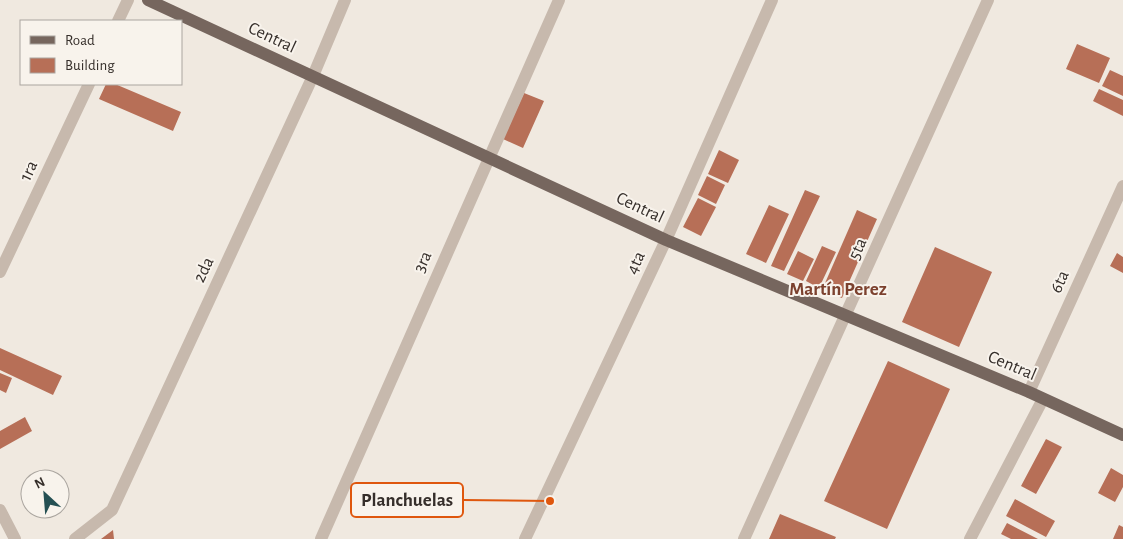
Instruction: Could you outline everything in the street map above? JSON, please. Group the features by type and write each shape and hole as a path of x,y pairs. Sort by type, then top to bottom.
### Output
{"main road":[{"name":"Central","path":"148,0 489,156 666,240 846,317 1029,392 1123,435"}],"street":[{"path":"118,20 128,0"},
{"name":"2da","path":"75,539 112,510 313,76 345,0"},
{"name":"3ra","path":"321,539 559,0"},
{"name":"4ta","path":"525,539 666,240 772,0"},
{"name":"5ta","path":"744,539 988,0"},
{"name":"1ra","path":"0,272 89,85"},
{"name":"6ta","path":"1029,392 1123,186"},
{"path":"970,539 1043,398"},
{"path":"0,510 16,539"}],"building":[{"path":"1077,44 1110,58 1099,83 1066,69"},
{"path":"1110,70 1123,76 1123,96 1102,86"},
{"path":"106,85 117,85 181,112 173,131 99,99"},
{"path":"1099,89 1123,100 1123,116 1093,101"},
{"path":"524,93 544,101 523,148 503,139"},
{"path":"719,150 739,160 728,183 708,174"},
{"path":"707,176 725,185 716,204 698,195"},
{"path":"805,190 820,196 784,271 771,266"},
{"path":"698,198 716,207 701,236 683,227"},
{"path":"769,205 789,214 766,263 746,254"},
{"path":"857,210 877,219 842,298 822,290"},
{"path":"822,246 836,252 819,288 806,281"},
{"path":"935,247 992,272 959,347 902,322"},
{"path":"798,251 814,259 803,281 787,274"},
{"path":"1117,253 1123,257 1123,273 1110,266"},
{"path":"0,348 62,376 53,395 0,370"},
{"path":"888,361 950,389 887,529 824,501"},
{"path":"0,373 12,378 6,393 0,390"},
{"path":"25,417 32,431 0,449 0,431"},
{"path":"1046,439 1062,447 1036,494 1021,486"},
{"path":"1111,468 1123,475 1123,487 1115,502 1098,493"},
{"path":"1015,499 1055,521 1046,537 1006,516"},
{"path":"780,514 836,537 835,539 769,539"},
{"path":"1007,523 1038,539 1011,539 1001,534"},
{"path":"1119,525 1123,527 1123,539 1113,539"},
{"path":"113,530 114,539 101,539"}],"place":[{"name":"Planchuelas","path":"550,501"}],"district":[{"name":"Martín Perez","path":"838,289"}]}
